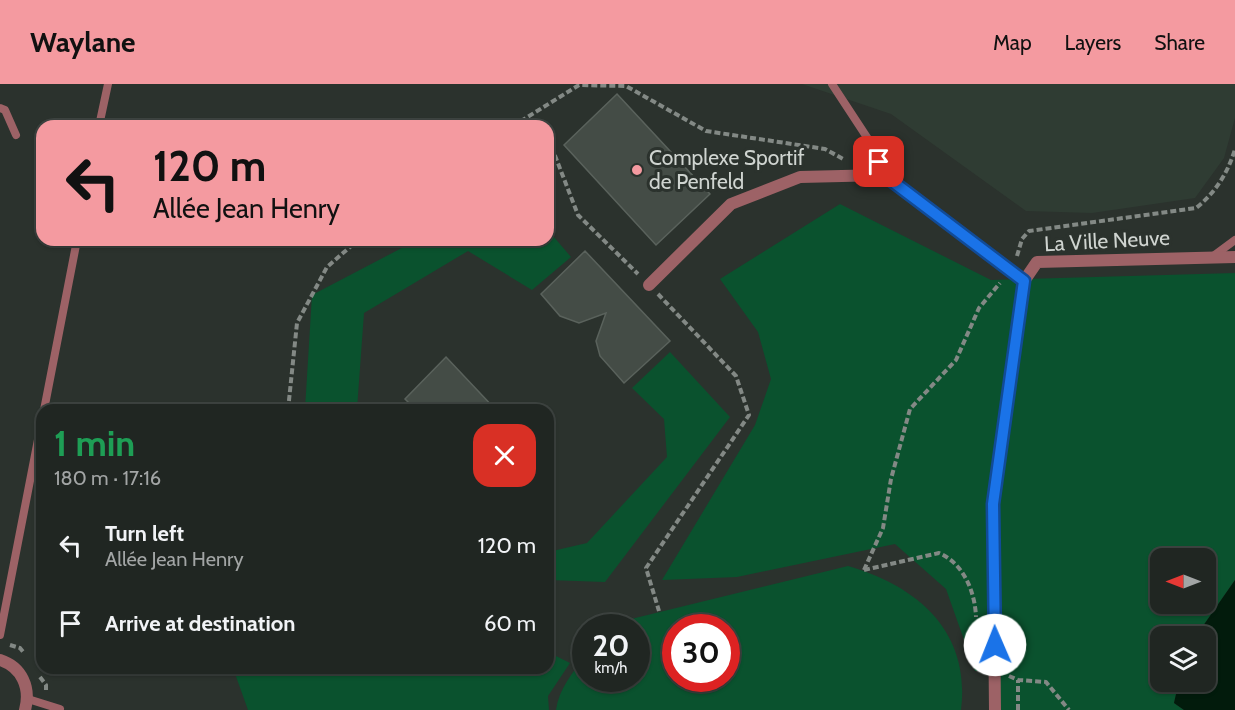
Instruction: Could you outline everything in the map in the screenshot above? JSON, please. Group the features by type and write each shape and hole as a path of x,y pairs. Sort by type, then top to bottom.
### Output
{"street":[{"path":"874,148 884,175"},
{"path":"649,285 731,204 800,177 870,174 884,175 1024,281 993,504 995,710"},
{"name":"La Ville Neuve","path":"1024,281 1037,262 1235,257"},
{"path":"0,660 18,671 26,683 27,704"}],"lane":[{"path":"100,120 108,84"},
{"path":"832,84 874,148"},
{"path":"0,108 5,110 16,135"},
{"path":"1212,257 1235,240"},
{"path":"45,404 76,246"},
{"path":"0,635 36,450"},
{"path":"27,704 60,709"}],"path":[{"path":"523,120 579,85 626,86 706,131 825,149 870,174"},
{"path":"976,619 976,607 963,572 951,558 939,554 864,570 883,528 891,479 910,408 956,360 979,308 1011,270 1022,239 1029,231 1196,208 1210,197 1230,165 1235,149"},
{"path":"554,153 578,216 649,285 736,376 749,416 646,568 659,611"},
{"path":"289,404 297,322 327,267 351,246"},
{"path":"996,669 1018,680 1046,682 1069,710"},
{"path":"1018,680 1018,710"}],"shaded area":[{"path":"802,84 1235,84 1235,118 1224,158 1195,198 1092,213 1026,211 891,114"},
{"path":"1235,580 1235,710 1184,710 1174,703 1176,692 1216,692 1216,626 1203,626 1211,614 1216,614 1216,607"}],"green space":[{"path":"840,204 991,280 1235,273 1235,580 1216,607 1216,548 1150,548 1150,614 1211,614 1203,626 1150,626 1150,692 1176,692 1174,703 1184,710 995,710 996,670 975,671 946,589 895,544 737,577 662,580 755,425 771,379 758,332 720,279"},
{"path":"554,237 571,257 532,290 468,251 364,313 357,404 305,404 312,295 406,246 554,246"},
{"path":"670,352 730,417 605,582 554,580 554,551 587,543 667,457 664,419 632,388"},
{"path":"848,566 897,586 935,616 948,635 957,657 962,682 961,710 556,710 563,688 571,675 572,692 650,692 650,614"},
{"path":"554,655 570,663 548,696 549,710 248,710 235,674 554,674"}],"building":[{"name":"Complexe Sportif de Penfeld","path":"617,94 710,194 656,245 564,145"},
{"path":"585,251 670,341 624,383 600,356 596,341 606,313 579,323 560,316 541,294"},
{"path":"446,357 490,404 410,404 405,399"}],"place":[{"name":"Complexe Sportif de Penfeld","path":"637,170"}],"route":[{"path":"879,162 884,175 1024,281 1000,438 993,504 995,645"}]}
